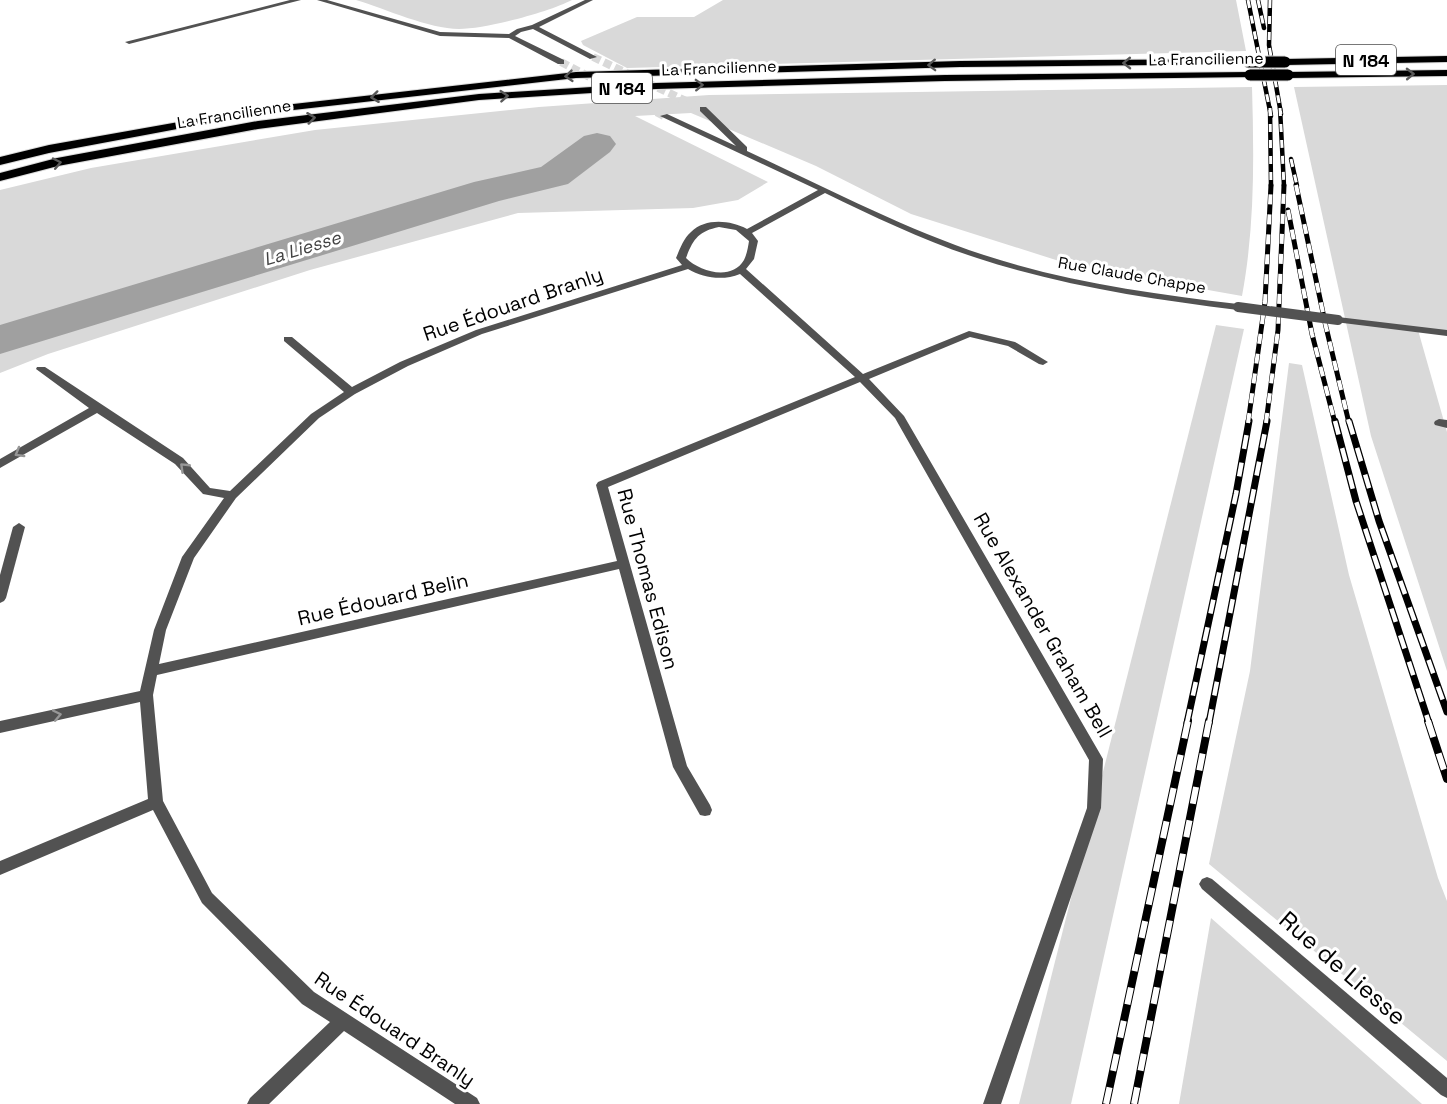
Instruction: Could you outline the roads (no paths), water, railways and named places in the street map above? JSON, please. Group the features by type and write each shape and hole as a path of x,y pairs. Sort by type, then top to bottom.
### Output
{"highway":[{"name":"La Francilienne","path":"0,161 49,149 258,111 576,75 960,64 1447,59"},
{"name":"La Francilienne","path":"0,177 57,162 258,125 479,97 656,86 922,79 1447,73"}],"street":[{"path":"129,42 297,0"},
{"path":"320,0 440,34 510,36 561,62"},
{"path":"510,36 590,0"},
{"path":"534,27 593,57"},
{"path":"703,110 752,156"},
{"path":"664,116 825,190"},
{"path":"748,232 825,190"},
{"name":"Rue Claude Chappe","path":"825,190 935,240 1017,268 1093,286 1238,308 1447,333"},
{"path":"719,224 735,226 748,232 754,241 748,263 740,269 725,274 696,272 681,258 689,237 702,227 719,224"},
{"name":"Rue Édouard Branly","path":"471,1104 308,998 207,898 156,802 146,695 160,630 188,557 232,495 315,416 351,392 404,364 479,332 687,266"},
{"name":"Rue Alexander Graham Bell","path":"740,269 863,379 899,416 1096,759 1094,808 992,1104"},
{"path":"863,379 969,334 1011,344 1043,362"},
{"path":"288,339 351,392"},
{"path":"41,369 179,461 207,491 232,495"},
{"name":"Rue Thomas Edison","path":"705,810 680,767 602,485 863,379"},
{"path":"0,464 97,408"},
{"path":"0,598 19,527"},
{"name":"Rue Édouard Belin","path":"153,671 623,564"},
{"path":"0,727 146,695"},
{"path":"0,868 156,802"},
{"name":"Rue de Liesse","path":"1207,884 1447,1089"},
{"path":"256,1104 344,1020"}],"waterway":[{"name":"La Liesse","path":"0,340 488,191 554,176 597,144"}],"tunnel":[{"path":"593,57 703,109"},
{"path":"561,62 664,116"}],"railway":[{"path":"1248,0 1270,111"},
{"path":"1258,0 1264,28"},
{"path":"1270,0 1269,45 1280,108"},
{"path":"1280,108 1281,114"},
{"path":"1280,108 1284,186"},
{"path":"1270,111 1271,116"},
{"path":"1270,111 1271,185"},
{"path":"1291,159 1297,186"},
{"path":"1248,423 1265,302 1271,185"},
{"path":"1296,185 1349,423"},
{"path":"1266,423 1278,330 1284,186"},
{"path":"1288,210 1312,334 1335,423"},
{"path":"1187,723 1236,494 1249,421"},
{"path":"1209,723 1267,421"},
{"path":"1335,421 1356,501 1429,723"},
{"path":"1349,421 1379,521 1447,712"},
{"path":"1106,1104 1188,721"},
{"path":"1134,1104 1209,721"},
{"path":"1428,721 1447,779"}]}
